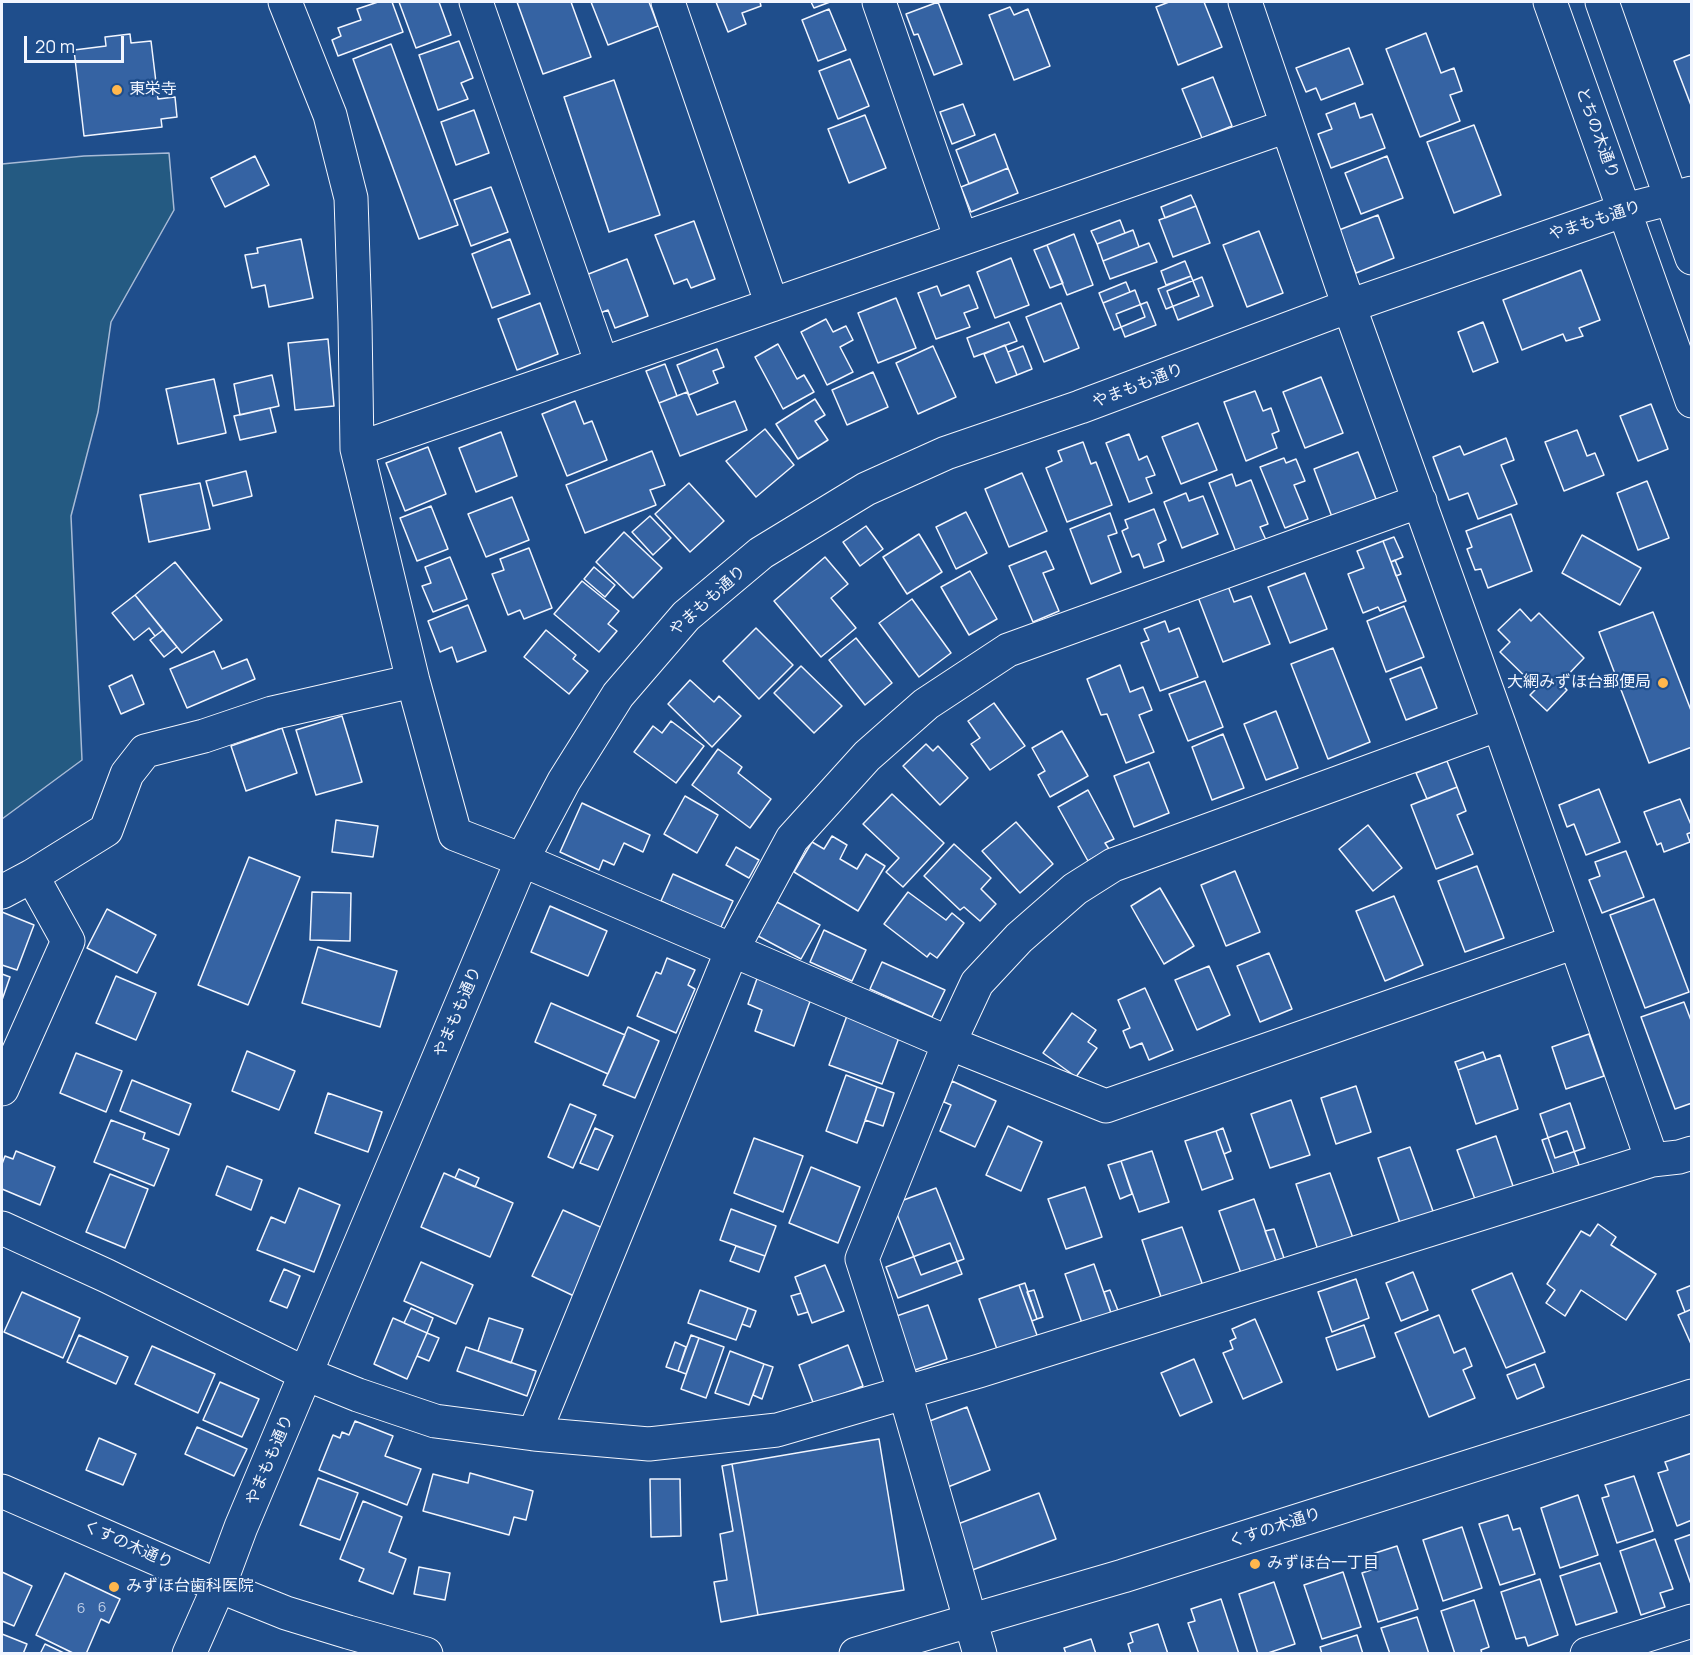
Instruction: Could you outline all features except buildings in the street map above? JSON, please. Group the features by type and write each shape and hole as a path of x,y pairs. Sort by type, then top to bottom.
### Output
{"street":[{"path":"285,2 330,115 351,198 357,449 413,681 455,834 522,860 949,1043 1106,1106 1575,942"},
{"path":"476,2 602,364"},
{"path":"668,2 772,305"},
{"path":"879,2 961,239"},
{"path":"1245,2 1349,306 1652,1160"},
{"name":"とちの木通り","path":"1550,2 1692,401"},
{"path":"1602,2 1681,196 1692,258"},
{"path":"357,449 1287,126"},
{"name":"やまもも通り","path":"189,1653 522,860 564,781 618,695 686,616 761,553 866,489 946,453 1080,407 1349,306 1625,210 1681,196"},
{"path":"534,1434 732,950 792,839 867,756 926,705 1008,650 1420,501"},
{"path":"2,892 106,830 127,774 145,751 204,736 272,713 413,681"},
{"path":"980,1653 905,1393 862,1258 949,1043 977,983 1019,938 1075,889 1113,865 1499,724"},
{"path":"2,1089 68,941 32,876"},
{"path":"2,1228 107,1276 306,1374 358,1395 435,1421 534,1434 649,1444 777,1430 905,1393 1652,1160 1692,1153"},
{"name":"くすの木通り","path":"856,1653 1123,1576 1692,1396"},
{"name":"くすの木通り","path":"2,1491 286,1613 426,1653"},
{"path":"1587,1653 1692,1621"}],"shaded area":[{"path":"169,153 174,210 111,322 98,412 71,516 82,760 2,819 2,164 84,156"}],"place":[{"name":"東栄寺","path":"117,90"},
{"name":"大網みずほ台郵便局","path":"1663,683"},
{"name":"みずほ台一丁目","path":"1255,1564"},
{"name":"みずほ台歯科医院","path":"114,1587"}]}
